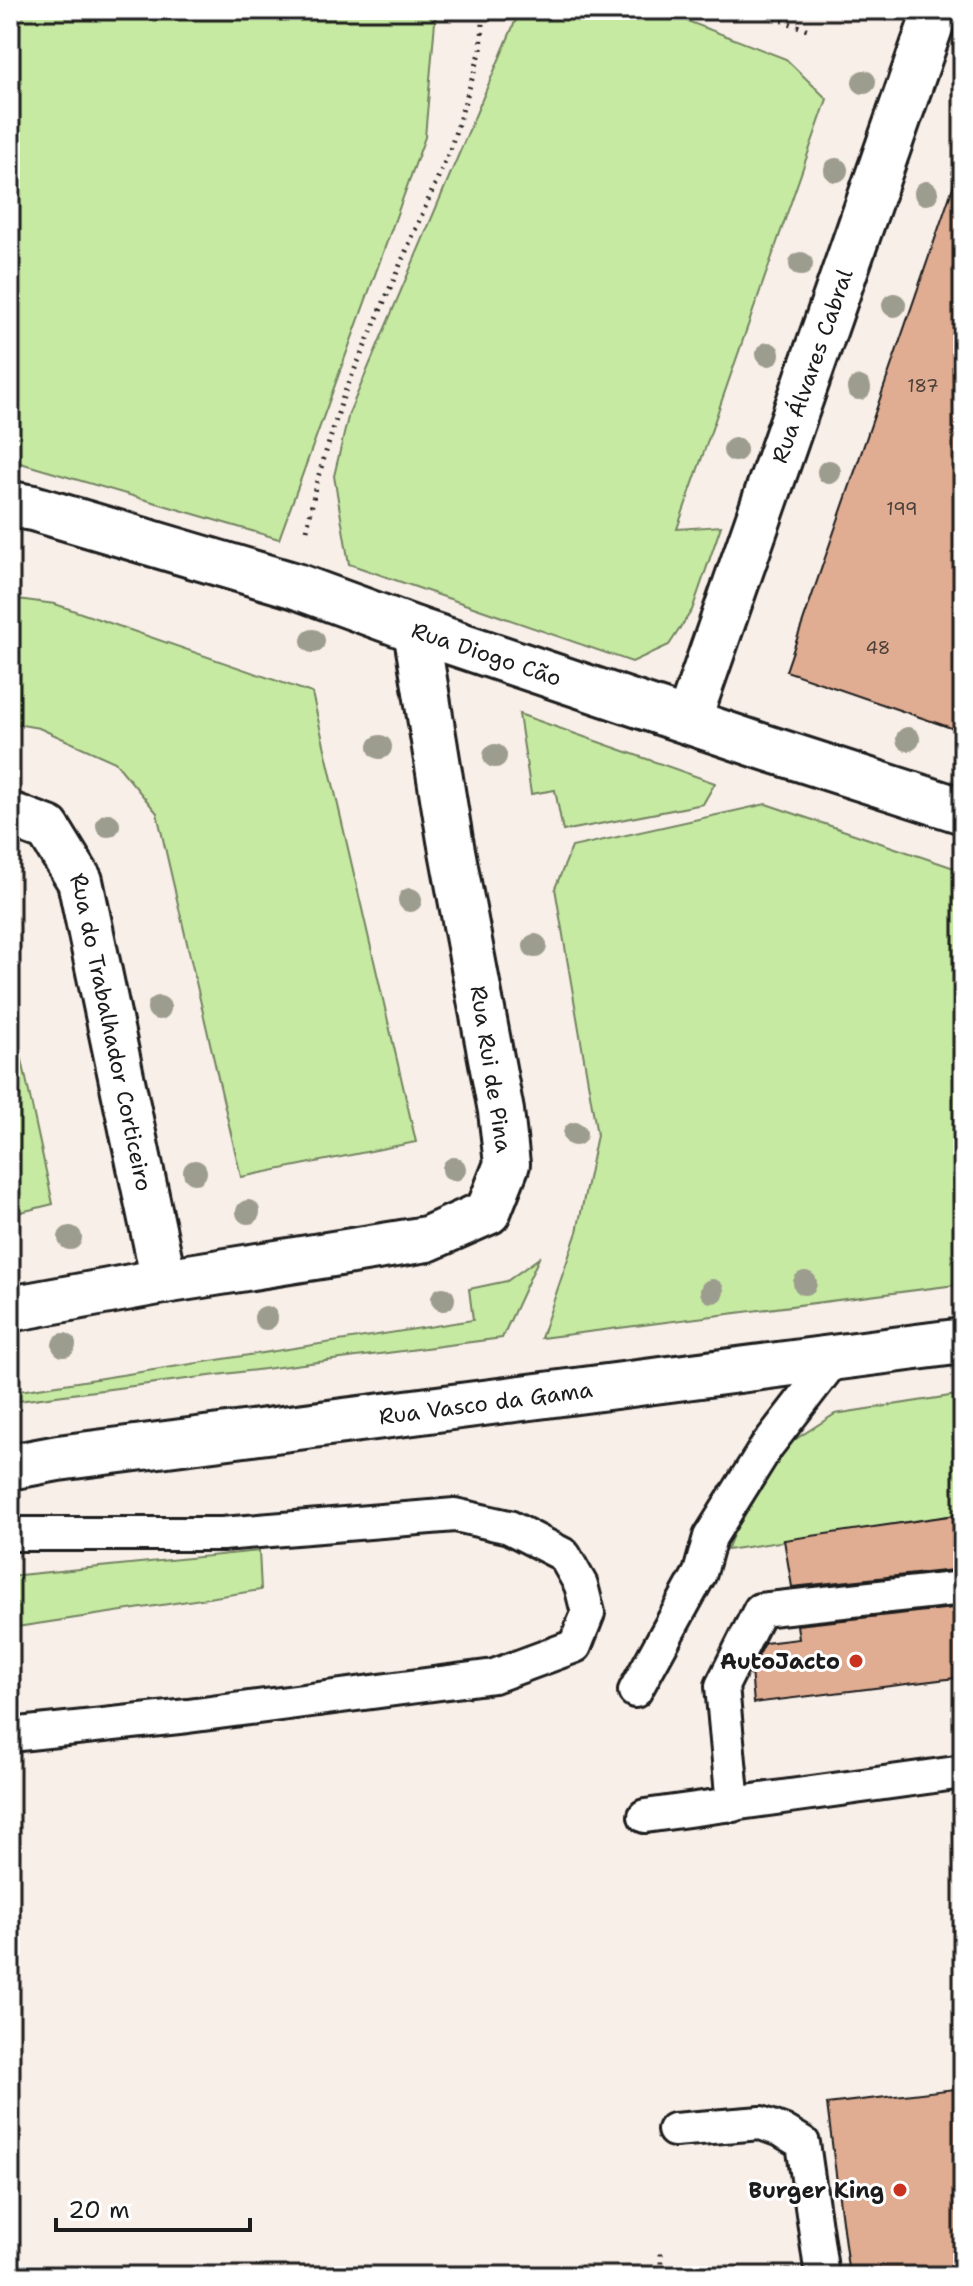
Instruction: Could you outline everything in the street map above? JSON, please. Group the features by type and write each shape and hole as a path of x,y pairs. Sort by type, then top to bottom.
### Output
{"street":[{"name":"Rua Álvares Cabral","path":"688,721 936,10"},
{"name":"Rua Diogo Cão","path":"10,504 33,508 296,586 416,630 963,811"},
{"name":"Rua Rui de Pina","path":"10,1309 427,1239 488,1212 507,1164 501,1111 447,827 416,630"},
{"name":"Rua do Trabalhador Corticeiro","path":"10,815 48,829 80,881 164,1281"},
{"name":"Rua Vasco da Gama","path":"10,1467 58,1458 956,1345"}],"lane":[{"path":"635,1691 700,1573 710,1537 767,1446 835,1358"},
{"path":"10,1534 222,1534 455,1515 509,1527 564,1555 581,1585 588,1613 575,1646 494,1676 188,1716 10,1735"},
{"path":"733,1805 722,1686 760,1610 963,1588"},
{"path":"645,1816 963,1772"},
{"path":"674,2130 761,2123 803,2143 822,2276"}],"path":[{"path":"296,586 316,484 344,394 450,150 481,50 484,10"},
{"path":"752,10 809,30"},
{"path":"611,2276 661,2269 661,2248"}],"green space":[{"path":"10,10 436,10 425,137 279,539 10,460"},
{"path":"520,10 659,10 786,59 827,99 677,529 721,526 692,610 669,645 632,662 349,564 334,476 349,413"},
{"path":"10,598 55,604 312,693 416,1142 241,1177 157,813 115,762 39,728 10,723"},
{"path":"519,714 715,783 703,804 563,831 555,790 531,794"},
{"path":"766,804 963,871 963,1284 541,1338 577,1232 597,1135 555,888 572,847"},
{"path":"10,1004 53,1204 13,1214 10,1205"},
{"path":"539,1258 502,1338 10,1402 10,1393 13,1392 473,1320 469,1289 507,1281"},
{"path":"963,1394 963,1514 727,1550 748,1498 785,1446 835,1414"},
{"path":"259,1551 261,1590 10,1628 10,1576"}],"building":[{"path":"955,181 963,182 963,732 786,671"},
{"path":"963,1514 963,1569 792,1587 784,1540"},
{"name":"AutoJacto","path":"963,1607 963,1677 754,1703 751,1671 765,1643 799,1639 797,1625"},
{"name":"Burger King","path":"963,2088 963,2276 849,2276 827,2104"}],"place":[{"name":"AutoJacto","path":"856,1661"},
{"name":"Burger King","path":"900,2190"}]}
